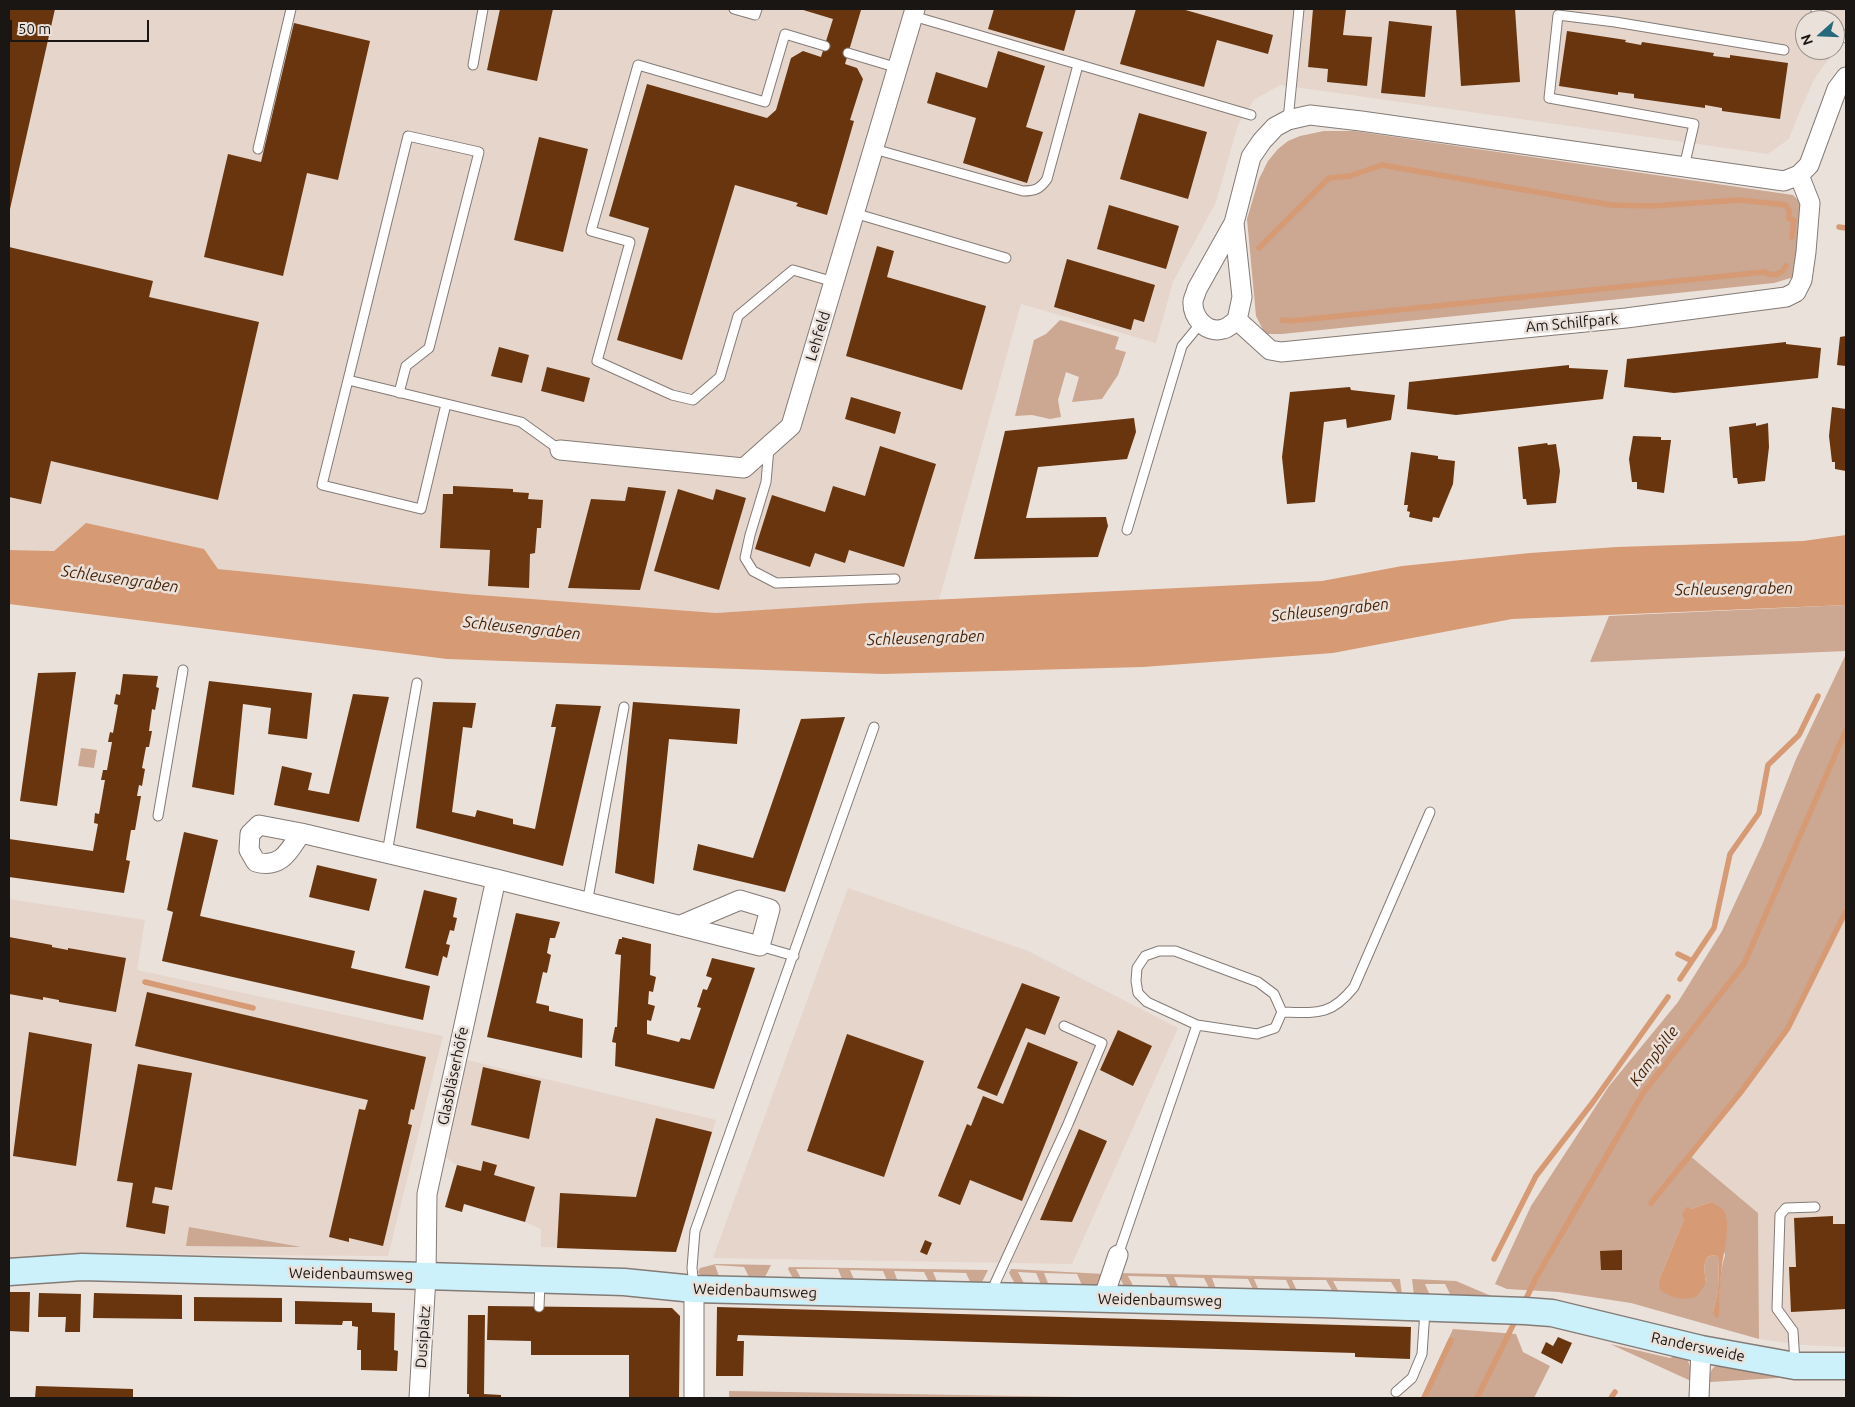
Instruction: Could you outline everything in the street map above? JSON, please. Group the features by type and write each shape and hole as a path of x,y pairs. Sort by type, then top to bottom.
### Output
{"street":[{"name":"Lehfeld","path":"560,450 744,468 791,426 914,13"},
{"path":"1234,223 1242,297 1237,320 1223,329 1211,329 1201,323 1194,312 1193,301 1197,289 1234,223 1251,157 1275,127 1288,120 1310,115 1361,120 1768,180 1784,180 1799,175 1808,165 1837,88 1846,77"},
{"name":"Am Schilfpark","path":"1237,320 1270,350 1281,352 1626,318 1786,297 1796,292 1802,280 1806,252 1810,203 1799,175"},
{"path":"301,833 496,879 760,946 770,909 740,900 681,925"},
{"name":"Glasbläserhöfe","path":"426,1276 427,1194 496,879"},
{"path":"1103,1299 1118,1255"},
{"name":"Weidenbaumsweg","path":"9,1272 82,1267 624,1282 694,1289 1502,1310"},
{"name":"Dusiplatz","path":"419,1398 426,1276"},
{"path":"694,1289 694,1398"},
{"name":"Randersweide","path":"1502,1310 1552,1313 1701,1349 1795,1366 1846,1366"},
{"path":"1699,1398 1701,1349"}],"lane":[{"path":"258,150 291,9"},
{"path":"473,65 483,9"},
{"path":"734,9 756,15 757,9"},
{"path":"1288,120 1299,9"},
{"path":"914,13 1078,65 1251,115"},
{"path":"1684,167 1694,124 1550,98 1558,15 1614,22 1784,50"},
{"path":"825,46 785,34 765,102 638,65 591,231 630,242 597,362 672,396 693,400 720,377 738,316 793,270 834,282"},
{"path":"848,53 898,68"},
{"path":"874,149 1023,191 1033,191 1041,188 1047,179 1078,65"},
{"path":"399,393 406,366 429,348 479,152 408,136 322,485 421,509 446,404"},
{"path":"854,213 1006,258"},
{"path":"1127,530 1182,346 1201,323"},
{"path":"348,380 521,422 560,450"},
{"path":"770,445 766,482 744,558 754,571 776,583 895,579"},
{"path":"158,816 184,670"},
{"path":"387,854 418,683"},
{"path":"587,903 624,707"},
{"path":"694,1289 692,1268 695,1231 874,727"},
{"path":"1282,1012 1311,1013 1330,1009 1343,1000 1354,987 1430,812"},
{"path":"760,946 794,956"},
{"path":"1158,951 1175,951 1258,982 1274,994 1282,1012 1275,1028 1257,1034 1197,1025 1147,1002 1138,993 1136,981 1137,968 1144,956 1158,951"},
{"path":"1118,1255 1197,1025"},
{"path":"989,1297 1068,1124 1102,1043 1064,1026"},
{"path":"1795,1366 1793,1331 1777,1309 1780,1215 1786,1208 1815,1207"},
{"path":"539,1307 540,1279"},
{"path":"1396,1392 1412,1378 1422,1354 1425,1308"}],"shaded area":[{"path":"9,9 1846,9 1845,40 1845,10 1795,10 1795,60 1829,60 1814,80 1789,139 1768,154 1280,85 1254,100 1238,125 1216,202 1173,282 1156,343 1021,304 939,600 716,613 466,594 218,569 86,523 54,551 9,550"},
{"path":"1324,131 1354,131 1793,195 1799,201 1802,208 1794,277 1774,283 1282,334 1265,334 1256,316 1247,219 1259,179 1268,161 1278,149 1288,141 1300,136"},
{"path":"1060,320 1119,337 1115,349 1126,352 1118,375 1102,399 1072,402 1079,377 1066,372 1058,400 1061,417 1050,419 1032,415 1015,416 1034,340 1046,334"},
{"path":"1846,605 1846,651 1590,662 1609,616"},
{"path":"1846,654 1846,911 1788,1028 1741,1092 1689,1155 1758,1213 1759,1339 1631,1303 1559,1292 1507,1289 1495,1284 1531,1206 1609,1086 1678,1002 1722,931 1762,845 1796,759","holes":["1711,1202 1725,1255 1720,1277 1719,1316 1713,1312 1718,1291 1719,1259 1717,1256 1708,1257 1706,1260 1706,1283 1659,1280 1684,1219 1691,1209"]},
{"path":"81,748 97,750 94,768 78,766"},
{"path":"848,888 1028,951 1178,1028 1072,1264 713,1258"},
{"path":"9,899 145,920 137,970 443,1036 388,1256 78,1254 9,1260"},
{"path":"1846,911 1846,1347 1803,1345 1759,1339 1758,1213 1689,1155 1741,1092 1788,1028"},
{"path":"467,1060 716,1120 676,1252 541,1247 541,1229 525,1222 446,1157"},
{"path":"189,1227 301,1247 186,1246"},
{"path":"716,1264 771,1265 762,1283 752,1283 744,1267 715,1265 721,1282 704,1281 698,1272 700,1268"},
{"path":"789,1267 988,1270 979,1288 973,1288 966,1273 933,1272 939,1286 931,1286 924,1272 894,1271 899,1285 889,1285 883,1271 850,1270 856,1284 844,1284 838,1269 796,1269 804,1284 796,1284 788,1269"},
{"path":"1011,1269 1104,1274 1093,1291 1085,1292 1077,1274 1044,1273 1050,1288 1043,1289 1036,1273 1018,1272 1027,1289 1018,1289 1009,1273"},
{"path":"1118,1273 1400,1279 1402,1295 1400,1297 1391,1282 1333,1281 1340,1294 1334,1294 1326,1280 1292,1280 1298,1293 1292,1293 1286,1280 1254,1279 1260,1293 1255,1293 1248,1279 1212,1278 1217,1292 1211,1292 1204,1278 1174,1277 1180,1291 1172,1290 1166,1277 1128,1276 1136,1291 1126,1291"},
{"path":"1412,1279 1456,1281 1496,1298 1453,1300 1445,1284 1425,1284 1432,1300 1414,1296"},
{"path":"1453,1329 1516,1334 1523,1352 1550,1366 1534,1398 1421,1398"},
{"path":"1610,1344 1670,1358 1676,1356 1685,1357 1689,1364 1691,1381"},
{"path":"1718,1365 1778,1376 1778,1378 1710,1382 1711,1371"},
{"path":"729,1391 1135,1398 729,1398"}],"water":[{"name":"Schleusengraben","path":"86,523 204,549 218,569 466,594 716,613 869,603 1322,581 1402,566 1530,553 1617,547 1803,541 1846,535 1846,605 1512,619 1333,653 1143,667 883,674 447,659 9,604 9,550 54,551"},
{"path":"1711,1202 1724,1211 1727,1223 1719,1297 1719,1316 1717,1318 1713,1312 1718,1291 1719,1260 1717,1256 1708,1257 1706,1260 1706,1283 1696,1297 1681,1299 1669,1295 1660,1290 1659,1280 1684,1219 1682,1215 1686,1207 1691,1209"}],"building":[{"path":"9,9 55,9 10,209 9,209"},
{"path":"500,9 553,9 537,81 487,70"},
{"path":"800,9 861,10 845,64 857,68 863,79 850,120 854,121 827,215 796,206 798,203 735,185 682,360 617,340 649,228 609,216 647,84 767,118 776,110 791,58 803,51 821,57 833,19"},
{"path":"994,9 1076,9 1064,51 988,29"},
{"path":"1136,9 1182,9 1273,35 1268,54 1217,40 1204,87 1120,64"},
{"path":"1313,9 1346,9 1343,35 1372,37 1367,86 1327,82 1328,69 1308,67"},
{"path":"1456,9 1515,9 1520,82 1461,86"},
{"path":"1389,21 1432,26 1425,97 1381,93"},
{"path":"294,23 370,41 338,180 307,173 283,276 204,257 228,154 261,162"},
{"path":"1567,31 1626,40 1625,42 1641,45 1642,42 1714,53 1713,56 1730,58 1730,55 1788,63 1780,119 1722,111 1722,108 1705,105 1705,108 1634,98 1634,94 1618,92 1618,95 1559,86"},
{"path":"998,51 1045,66 1026,127 1043,132 1027,183 963,163 976,118 927,103 936,72 987,88"},
{"path":"1139,113 1207,132 1188,199 1120,179"},
{"path":"539,137 588,149 563,252 514,240"},
{"path":"1109,205 1179,226 1166,269 1097,249"},
{"path":"877,246 894,251 887,277 986,306 962,390 846,356"},
{"path":"9,247 153,281 149,297 259,322 218,500 51,461 41,504 9,497"},
{"path":"1067,259 1155,285 1144,322 1134,319 1131,330 1054,307"},
{"path":"1846,336 1846,366 1837,365 1840,337"},
{"path":"1786,342 1786,344 1821,348 1818,378 1674,393 1624,387 1627,359"},
{"path":"499,347 529,355 522,383 491,376"},
{"path":"1569,365 1569,368 1608,370 1603,399 1456,415 1407,409 1409,382"},
{"path":"547,367 590,378 584,402 541,391"},
{"path":"1350,387 1351,390 1395,395 1391,420 1347,428 1346,419 1324,422 1315,502 1287,504 1282,457 1290,392"},
{"path":"851,397 901,412 895,434 845,419"},
{"path":"1832,407 1846,409 1846,471 1835,469 1835,462 1832,462 1829,436"},
{"path":"1134,418 1136,432 1127,459 1038,467 1026,518 1106,517 1108,526 1098,557 974,559 1005,431"},
{"path":"1756,423 1756,426 1768,423 1769,447 1765,481 1738,484 1737,478 1733,478 1729,427"},
{"path":"1633,436 1661,437 1661,440 1671,440 1664,493 1637,489 1637,482 1632,482 1629,459"},
{"path":"1547,443 1548,445 1556,444 1560,471 1556,503 1527,505 1526,499 1523,499 1518,447"},
{"path":"880,446 936,464 904,567 849,550 845,563 815,553 810,567 755,549 772,495 825,512 833,486 865,496"},
{"path":"1411,452 1455,461 1453,484 1439,518 1433,517 1432,522 1409,517 1408,505 1404,505"},
{"path":"453,486 513,489 513,492 529,493 528,499 543,500 541,528 537,528 535,553 530,554 529,588 488,586 490,550 440,548 443,494 453,494"},
{"path":"628,487 666,491 640,590 568,588 591,499 625,501"},
{"path":"678,489 713,500 716,489 746,498 719,590 654,571"},
{"path":"76,672 57,806 20,801 38,673"},
{"path":"123,674 158,676 156,687 159,688 155,710 152,709 149,731 152,731 149,747 146,747 142,768 145,769 142,786 139,785 137,796 141,796 135,830 131,830 126,860 130,861 124,893 9,877 9,839 93,851 98,824 94,823 95,813 99,814 105,780 101,780 103,770 107,770 112,742 108,742 110,732 113,733 118,705 114,704 116,694 120,695"},
{"path":"209,681 312,693 307,739 268,734 271,708 243,704 234,795 192,787"},
{"path":"353,694 389,697 359,822 274,805 282,766 312,773 308,790 329,794"},
{"path":"433,702 476,703 472,728 463,727 452,812 475,817 477,810 513,819 513,824 535,829 556,727 551,727 556,704 601,706 563,866 416,828"},
{"path":"633,702 740,709 737,744 669,739 654,884 615,873"},
{"path":"845,717 785,892 693,870 698,844 753,858 801,719"},
{"path":"184,832 218,840 200,916 355,951 351,968 430,986 423,1020 162,961 173,912 167,910"},
{"path":"317,865 377,879 369,911 309,897"},
{"path":"424,890 457,898 453,917 457,918 454,931 450,930 446,944 450,945 447,958 443,956 438,976 405,968"},
{"path":"516,913 560,922 555,938 550,938 547,953 551,955 547,973 543,972 536,1003 549,1006 549,1011 583,1019 582,1058 487,1037"},
{"path":"9,937 68,950 68,948 126,958 116,1012 59,1002 59,1000 43,997 43,1000 9,994"},
{"path":"622,937 651,944 650,975 656,977 653,992 649,991 648,1004 655,1006 651,1021 647,1020 647,1034 679,1042 681,1038 690,1040 701,1008 697,1007 703,989 707,990 712,978 706,976 712,958 755,968 714,1089 615,1066 616,1043 612,1042 615,1027 617,1027 621,955 615,954 619,939 622,939"},
{"path":"1022,983 1060,997 1045,1035 1026,1028 997,1096 977,1088"},
{"path":"147,992 426,1057 414,1110 411,1109 408,1124 412,1125 383,1246 349,1238 349,1242 329,1237 359,1109 365,1110 368,1100 135,1046"},
{"path":"1118,1030 1152,1046 1133,1086 1100,1070"},
{"path":"29,1032 92,1044 76,1166 13,1156"},
{"path":"847,1034 924,1061 884,1177 807,1151"},
{"path":"1028,1042 1078,1062 1022,1201 970,1180 960,1205 938,1196 967,1124 971,1126 983,1096 1003,1104"},
{"path":"138,1064 192,1073 172,1190 155,1187 152,1203 169,1206 165,1234 126,1227 133,1183 117,1181"},
{"path":"483,1067 541,1081 529,1139 471,1125"},
{"path":"656,1118 712,1132 676,1252 557,1248 560,1193 636,1197"},
{"path":"1079,1129 1107,1141 1072,1222 1040,1220"},
{"path":"483,1161 497,1165 494,1175 535,1187 525,1222 464,1204 462,1212 445,1207 457,1165 481,1171"},
{"path":"1833,1216 1833,1224 1846,1224 1846,1309 1791,1312 1789,1267 1796,1267 1794,1218"},
{"path":"925,1240 932,1243 927,1255 920,1252"},
{"path":"1622,1250 1622,1270 1601,1270 1600,1251"},
{"path":"9,1292 30,1292 29,1332 9,1331"},
{"path":"39,1293 81,1294 80,1332 65,1332 66,1317 38,1317"},
{"path":"94,1293 182,1295 182,1319 93,1318"},
{"path":"194,1297 282,1298 282,1322 194,1321"},
{"path":"295,1301 372,1303 372,1312 395,1313 394,1350 398,1351 397,1371 361,1370 361,1350 357,1350 358,1327 352,1326 352,1321 343,1321 342,1325 295,1324"},
{"path":"488,1306 672,1308 680,1316 679,1398 629,1398 629,1355 531,1355 531,1341 487,1340"},
{"path":"717,1307 1411,1327 1410,1359 1355,1357 1355,1353 738,1335 737,1341 744,1341 743,1376 716,1376"},
{"path":"468,1315 485,1315 484,1394 501,1395 501,1398 469,1398 469,1394 467,1394"},
{"path":"1558,1337 1572,1343 1562,1364 1541,1353 1546,1342 1553,1346"},
{"path":"36,1386 133,1389 133,1398 35,1398"}],"waterway":[{"path":"1259,248 1329,178 1350,176 1382,165 1611,205 1651,206 1740,200 1786,205 1789,211 1789,219 1794,220 1792,237"},
{"path":"1839,227 1846,228"},
{"path":"1282,320 1291,321 1764,272 1774,275 1782,271 1786,266"},
{"path":"1680,979 1714,928 1730,854 1759,813 1768,765 1799,735 1818,696"},
{"name":"Kampbille","path":"1523,1305 1537,1276 1643,1093 1744,964 1846,730"},
{"path":"1651,1203 1741,1092 1788,1028 1846,911"},
{"path":"1678,954 1692,961"},
{"path":"145,982 253,1008"},
{"path":"1494,1259 1536,1176 1593,1102 1668,997"},
{"name":"Kampbille","path":"1477,1398 1517,1317"},
{"path":"1424,1398 1451,1340"},
{"path":"1611,1398 1615,1392"}]}
